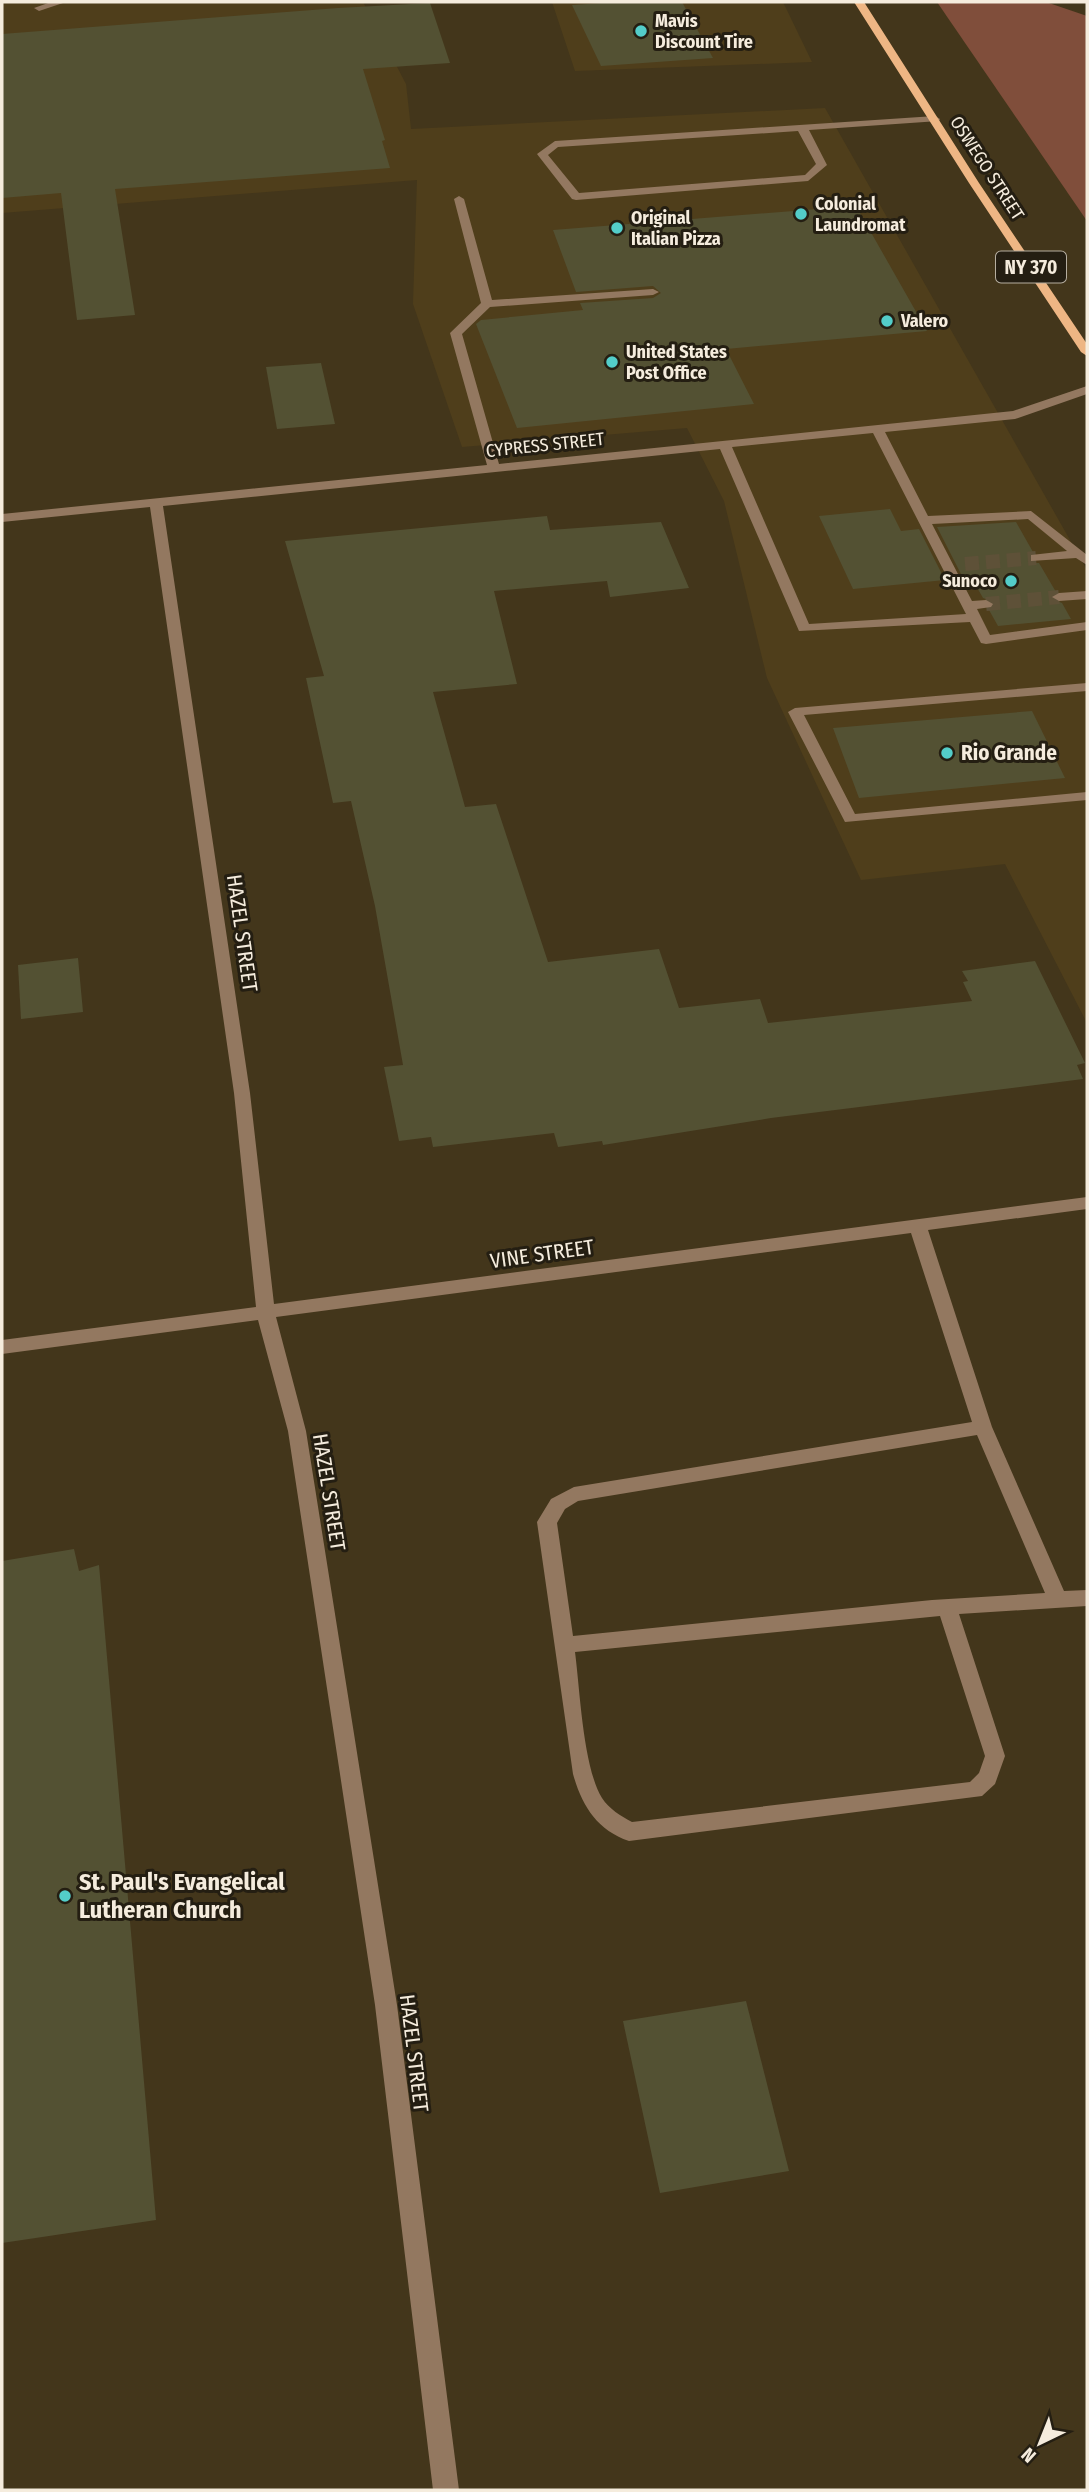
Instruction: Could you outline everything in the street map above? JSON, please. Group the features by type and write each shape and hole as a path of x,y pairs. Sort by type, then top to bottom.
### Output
{"main road":[{"name":"OSWEGO STREET","path":"859,2 1087,352"}],"street":[{"path":"39,8 61,2"},
{"path":"802,128 822,166 808,178 576,197 542,154 555,144 934,119"},
{"path":"459,199 487,304"},
{"path":"494,468 456,333 487,304 653,292"},
{"name":"CYPRESS STREET","path":"2,518 1015,415 1087,390"},
{"path":"877,429 986,640 1087,626"},
{"path":"726,444 804,628 974,618"},
{"name":"HAZEL STREET","path":"156,503 242,1093 266,1314 297,1431 386,2005 446,2490"},
{"path":"924,520 1031,515 1083,557"},
{"path":"1036,558 1083,557"},
{"path":"948,566 965,564"},
{"path":"1059,597 1087,595"},
{"path":"968,605 986,604"},
{"path":"1087,687 795,712 850,819 1087,796"},
{"name":"VINE STREET","path":"2,1347 1087,1203"},
{"path":"918,1226 983,1427 1058,1600"},
{"path":"947,1607 995,1756 988,1778 975,1790 629,1832 606,1819 593,1803 583,1772 547,1522 558,1504 574,1494 983,1427"},
{"path":"564,1645 947,1607 1087,1598"}],"shaded area":[{"path":"2,2 363,2 406,84 411,129 825,108 1087,570 1087,1023 1005,864 861,880 767,678 724,501 687,428 462,447 413,304 417,180 2,213"},
{"path":"552,2 783,2 812,62 575,71"},
{"path":"937,2 1046,2 1087,16 1087,221"}],"building":[{"name":"Mavis Discount Tire","path":"682,2 713,58 601,66 572,5"},
{"path":"430,3 450,63 363,69 385,140 382,141 390,168 115,189 135,315 77,320 61,193 2,198 2,34"},
{"path":"856,206 927,331 726,349 754,404 517,428 476,324 481,320 583,310 580,303 653,298 661,293 653,286 576,292 553,230"},
{"path":"321,363 335,424 277,429 266,367"},
{"path":"890,509 901,531 919,529 945,580 853,589 819,516"},
{"path":"547,516 550,530 661,522 689,588 610,597 607,581 494,591 517,684 433,692 465,807 496,804 548,962 659,949 679,1008 760,999 768,1023 972,1001 963,982 968,981 962,971 1035,961 1085,1063 1077,1065 1083,1079 771,1118 603,1145 602,1141 558,1147 554,1133 433,1147 431,1137 399,1141 384,1067 403,1065 375,906 351,801 333,803 306,678 324,676 285,541"},
{"name":"Sunoco","path":"1016,522 1033,552 1028,555 1029,563 1039,563 1056,592 1050,598 1062,603 1071,619 998,626 989,610 996,603 983,598 971,577 963,578 937,527"},
{"name":"Rio Grande","path":"1032,711 1065,778 859,798 833,728"},
{"path":"78,958 83,1012 21,1019 18,965"},
{"name":"St. Paul's Evangelical Lutheran Church","path":"74,1549 79,1571 99,1565 156,2220 2,2243 2,1561"},
{"path":"746,2001 789,2171 660,2193 623,2021"}],"tunnel":[{"path":"965,564 1036,558"},
{"path":"986,604 1059,597"}],"place":[{"name":"Mavis Discount Tire","path":"641,31"},
{"name":"Colonial Laundromat","path":"801,214"},
{"name":"Original Italian Pizza","path":"617,228"},
{"name":"Valero","path":"887,321"},
{"name":"United States Post Office","path":"612,362"},
{"name":"Sunoco","path":"1011,581"},
{"name":"Rio Grande","path":"947,753"},
{"name":"St. Paul's Evangelical Lutheran Church","path":"65,1896"}]}
